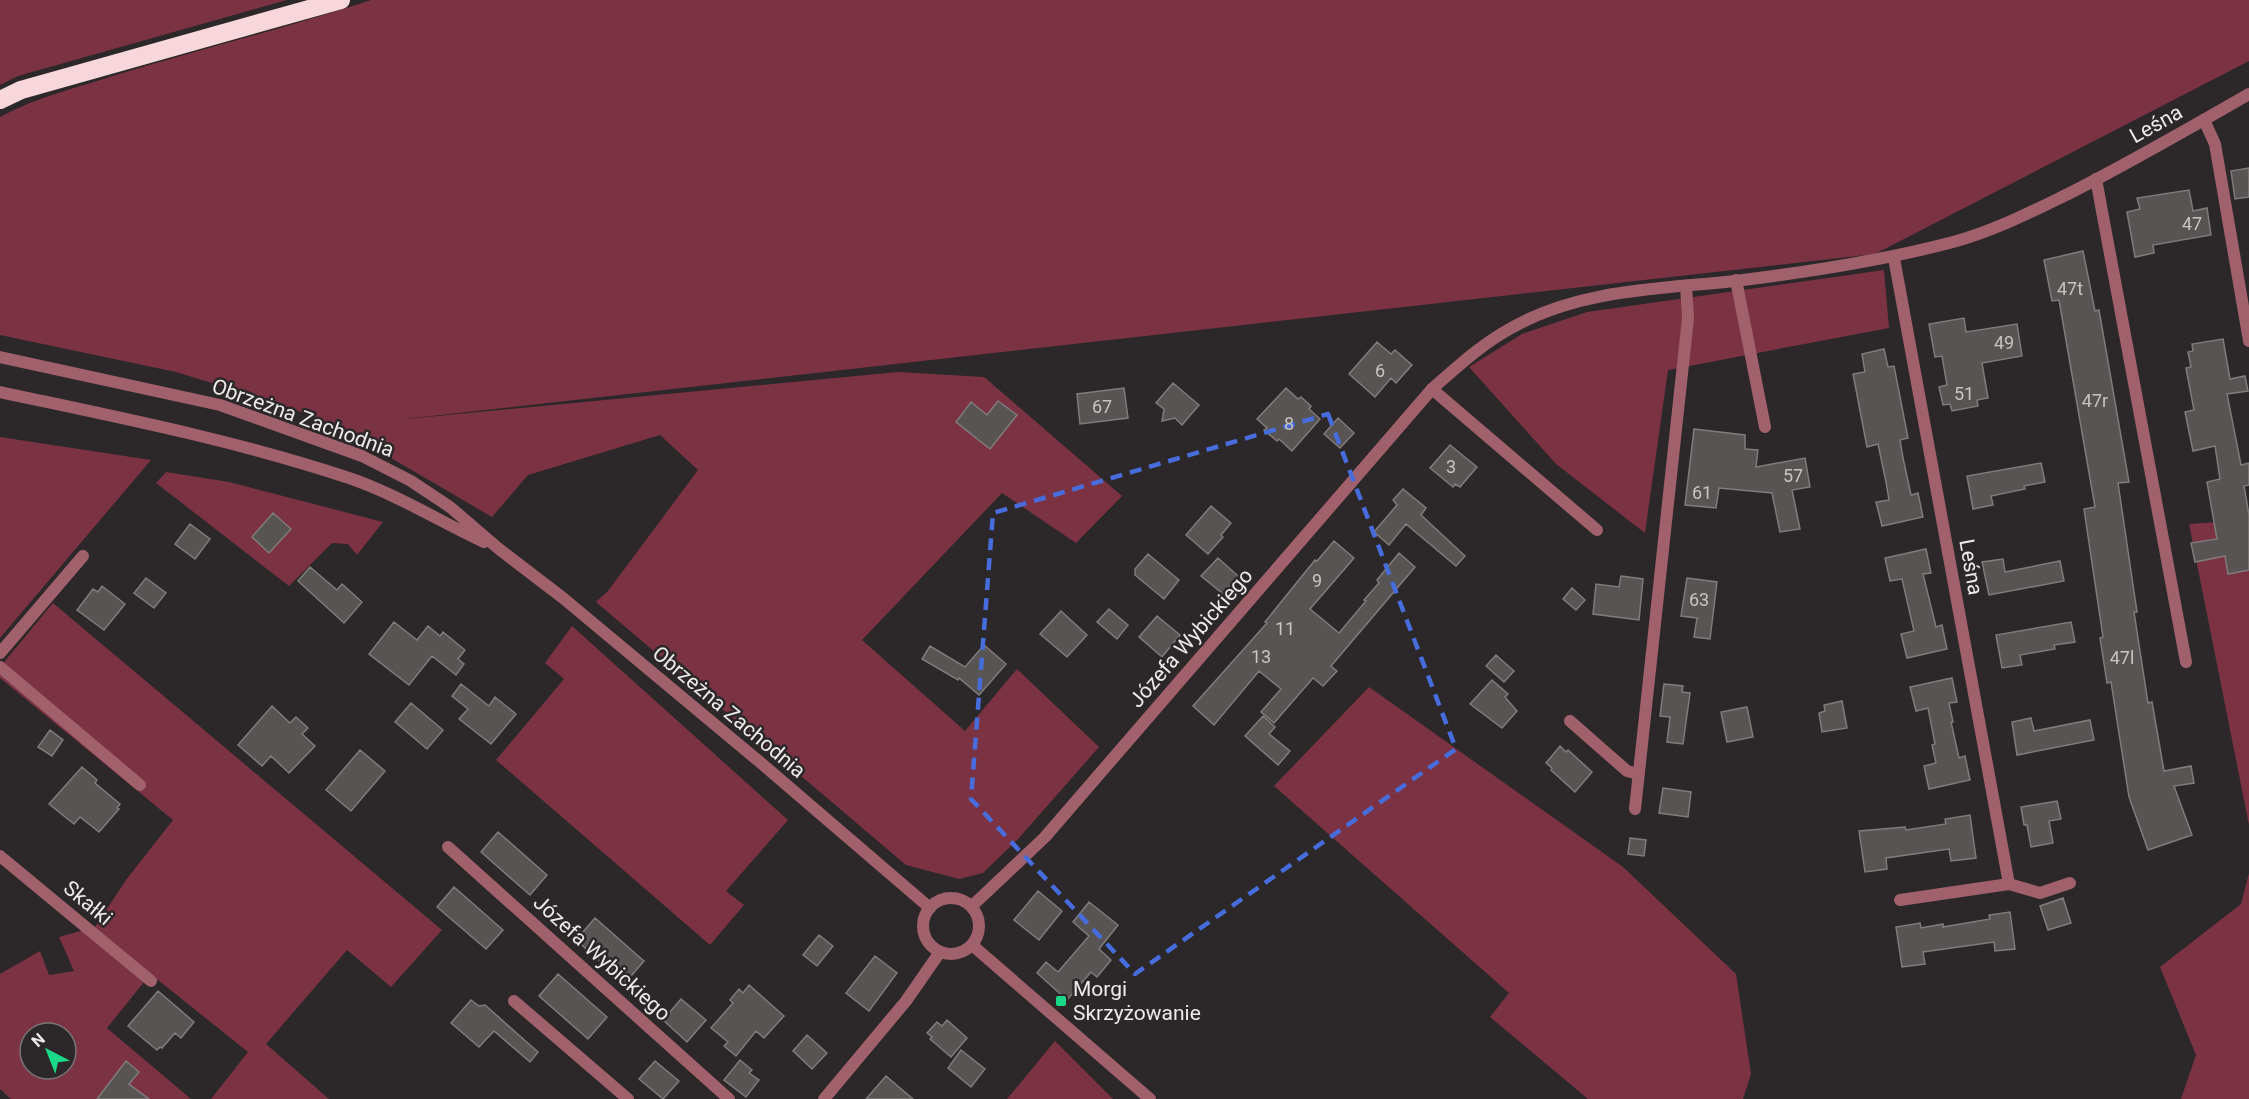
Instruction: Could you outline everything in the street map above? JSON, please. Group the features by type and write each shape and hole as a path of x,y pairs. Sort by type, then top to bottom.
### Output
{"highway":[{"path":"0,100 21,90 341,0"}],"street":[{"name":"Leśna","path":"1515,325 1560,307 1604,294 1830,269 1894,258 1958,241 2025,215 2096,179 2249,94"},
{"name":"Leśna","path":"2204,120 2215,144 2249,341"},
{"path":"2096,179 2186,662"},
{"name":"Leśna","path":"1894,258 2009,884"},
{"path":"1736,280 1765,428"},
{"path":"1635,809 1688,318 1686,286"},
{"name":"Józefa Wybickiego","path":"972,906 1045,837 1432,389 1473,353 1515,325"},
{"name":"Obrzeżna Zachodnia","path":"0,357 220,405 362,456 411,481 450,507 499,549 563,598 752,755 930,908"},
{"path":"1432,389 1597,530"},
{"name":"Obrzeżna Zachodnia","path":"0,392 221,440 351,479 499,549"},
{"path":"0,653 83,556"},
{"path":"0,667 140,785"},
{"path":"1570,721 1627,771 1638,774"},
{"name":"Józefa Wybickiego","path":"448,847 729,1099"},
{"name":"Skałki","path":"0,856 151,981"},
{"path":"1900,900 2009,884 2040,892 2070,884"},
{"path":"951,898 962,900 972,906 978,915 980,926 978,936 972,945 963,952 951,954 940,952 929,944 924,932 924,919 930,908 939,900 951,898"},
{"path":"972,945 1150,1099"},
{"path":"824,1099 906,1001 940,952"},
{"path":"514,1001 628,1099"}],"highlighted area":[{"path":"1328,414 1456,749 1135,974 971,799 993,513"}],"shaded area":[{"path":"0,0 287,0 18,76 0,85"},
{"path":"371,0 2249,0 2249,61 1875,254 396,420 898,372 984,377 1122,496 1076,543 1002,493 862,640 965,731 1017,669 1099,747 1019,838 983,873 959,879 906,865 596,602 608,591 698,470 660,435 528,475 492,517 338,427 281,404 176,372 0,335 0,117 42,98"},
{"path":"1884,270 1889,328 1668,370 1645,533 1556,464 1469,367 1522,334 1587,312"},
{"path":"0,437 151,460 0,638"},
{"path":"166,472 229,482 383,522 357,555 348,544 332,543 289,586 156,483"},
{"path":"2249,520 2249,825 2189,524"},
{"path":"53,603 442,930 391,987 347,950 266,1044 329,1099 211,1099 248,1052 158,980 144,982 107,1028 191,1099 11,1099 0,1089 0,974 40,951 49,975 74,971 59,937 95,927 126,880 173,820 0,678 0,667"},
{"path":"572,626 788,820 726,891 744,905 710,945 496,760 564,679 545,663"},
{"path":"1369,687 1623,867 1736,974 1751,1074 1743,1099 1588,1099 1490,1017 1509,993 1274,786"},
{"path":"2249,873 2249,1099 2181,1099 2196,1055 2160,967 2241,904"},
{"path":"1055,1041 1113,1099 1007,1099"}],"building":[{"path":"2249,168 2249,197 2235,199 2231,171"},
{"path":"2189,190 2193,211 2207,208 2211,235 2153,245 2154,253 2135,257 2127,212 2140,209 2137,198"},
{"path":"2083,251 2095,311 2099,310 2129,482 2118,483 2148,703 2152,702 2164,771 2191,766 2194,783 2174,786 2192,835 2148,850 2129,797 2111,682 2107,683 2100,638 2103,637 2084,509 2095,507 2059,300 2052,301 2044,260"},
{"path":"1964,318 1966,332 2017,324 2022,356 1982,363 1988,398 1977,400 1978,406 1952,411 1950,404 1943,405 1939,387 1947,385 1942,356 1935,357 1929,324"},
{"path":"2223,339 2230,379 2245,376 2248,391 2227,394 2241,465 2249,463 2249,485 2244,486 2249,515 2249,570 2228,574 2225,556 2195,562 2191,543 2217,539 2207,482 2220,479 2215,446 2193,451 2185,412 2194,410 2186,368 2191,367 2188,352 2193,351 2192,344"},
{"path":"1377,342 1391,354 1395,350 1412,365 1396,383 1391,378 1375,397 1349,374"},
{"path":"1884,349 1888,367 1894,366 1908,438 1900,440 1911,495 1918,493 1923,517 1882,526 1876,502 1889,500 1886,482 1878,444 1867,447 1853,374 1865,372 1862,354"},
{"path":"1173,383 1199,405 1182,425 1175,418 1162,421 1164,409 1156,403"},
{"path":"1124,388 1128,418 1080,424 1077,394"},
{"path":"1286,388 1298,399 1301,397 1311,406 1309,409 1320,419 1292,451 1279,439 1277,441 1264,430 1267,428 1257,419"},
{"path":"998,401 1017,415 990,449 956,422 971,402 987,415"},
{"path":"1338,418 1354,433 1340,448 1324,434"},
{"path":"1694,429 1745,435 1745,449 1758,450 1756,467 1805,458 1810,487 1792,490 1800,529 1780,532 1772,493 1719,488 1716,508 1685,505"},
{"path":"1450,445 1477,467 1460,487 1455,484 1453,487 1430,468"},
{"path":"2041,463 2045,482 1991,496 1993,505 1973,509 1967,476"},
{"path":"1403,489 1426,508 1421,515 1465,556 1456,566 1406,524 1389,545 1374,532 1397,505 1393,500"},
{"path":"1211,506 1231,523 1221,535 1223,537 1208,554 1186,535"},
{"path":"273,513 291,529 269,553 252,537"},
{"path":"190,524 210,539 195,559 175,544"},
{"path":"1334,541 1354,558 1310,609 1339,633 1366,601 1364,600 1379,583 1377,580 1399,553 1415,567 1331,666 1337,671 1323,686 1313,678 1274,723 1261,712 1281,689 1259,671 1214,725 1193,706 1267,623 1265,622 1315,560 1317,561"},
{"path":"1926,549 1931,573 1923,574 1936,627 1942,625 1947,649 1907,658 1901,634 1914,631 1902,579 1890,581 1885,558"},
{"path":"1148,554 1179,580 1164,599 1135,575 1135,569"},
{"path":"1218,558 1238,576 1223,594 1201,576"},
{"path":"2003,559 2005,572 2060,561 2064,581 1989,595 1982,562"},
{"path":"310,567 337,590 342,584 362,602 344,623 298,581"},
{"path":"1621,576 1643,579 1639,620 1593,614 1596,584 1619,587"},
{"path":"146,578 166,593 154,608 134,593"},
{"path":"1687,578 1717,582 1710,639 1694,637 1697,618 1681,616"},
{"path":"102,586 125,604 104,630 77,610 93,589 98,592"},
{"path":"1572,588 1585,600 1576,610 1563,599"},
{"path":"1109,609 1128,625 1117,639 1097,622"},
{"path":"1061,611 1087,635 1067,657 1040,634"},
{"path":"1157,616 1180,635 1162,657 1139,637"},
{"path":"394,622 417,640 428,626 440,636 443,632 465,650 458,659 464,664 456,675 432,656 409,685 369,654"},
{"path":"2071,622 2075,642 2054,645 2055,649 2020,655 2022,665 2002,668 1996,635"},
{"path":"984,645 1006,664 979,695 959,678 958,680 922,659 930,646 965,667"},
{"path":"1496,655 1514,671 1504,682 1486,666"},
{"path":"1952,678 1957,702 1949,703 1953,722 1951,722 1959,758 1965,756 1970,780 1929,789 1924,766 1936,763 1932,745 1935,744 1928,708 1916,711 1910,687"},
{"path":"1492,680 1508,694 1505,697 1517,711 1502,728 1470,704"},
{"path":"461,684 489,706 495,697 516,714 491,744 459,719 468,709 452,696"},
{"path":"1664,684 1683,686 1682,692 1690,693 1683,744 1667,742 1670,717 1660,716"},
{"path":"1842,701 1847,728 1822,732 1819,713 1825,711 1824,705"},
{"path":"411,703 443,730 427,749 395,722"},
{"path":"272,706 290,723 296,717 308,728 302,734 315,746 289,773 271,756 262,766 238,745"},
{"path":"1747,707 1753,737 1727,742 1721,712"},
{"path":"1263,716 1275,727 1269,734 1290,751 1278,765 1245,736"},
{"path":"2031,718 2034,731 2090,720 2094,740 2017,755 2012,722"},
{"path":"50,730 63,740 52,756 38,747"},
{"path":"1560,746 1566,752 1568,750 1592,772 1575,792 1546,763"},
{"path":"360,750 385,771 351,811 326,790"},
{"path":"82,767 97,780 95,783 120,804 117,808 119,809 99,832 80,817 74,824 49,804"},
{"path":"1663,788 1691,792 1688,817 1659,813"},
{"path":"2057,801 2061,819 2049,821 2053,843 2031,847 2021,807"},
{"path":"1970,815 1976,858 1951,861 1949,849 1886,858 1887,869 1865,872 1859,831 1905,827 1906,830 1946,824 1945,819"},
{"path":"498,832 547,875 530,895 481,852"},
{"path":"1630,838 1646,840 1644,856 1628,854"},
{"path":"454,887 503,930 486,949 437,907"},
{"path":"1038,891 1062,911 1039,940 1014,920"},
{"path":"2063,898 2071,923 2048,930 2040,906"},
{"path":"1089,902 1118,925 1099,949 1111,960 1097,977 1091,972 1067,1000 1037,973 1046,962 1058,972 1089,936 1073,922"},
{"path":"2010,912 2015,949 1995,951 1994,942 1923,952 1925,964 1902,967 1896,927 1920,923 1921,928 1943,924 1943,927 1990,919 1989,915"},
{"path":"595,918 644,961 625,983 576,940"},
{"path":"819,935 833,946 817,966 803,955"},
{"path":"875,956 897,973 869,1011 846,993"},
{"path":"558,974 607,1017 588,1039 539,996"},
{"path":"749,985 784,1016 764,1038 756,1031 736,1056 724,1046 728,1042 711,1028 733,1003 730,1000 739,989 743,993"},
{"path":"158,991 194,1022 181,1038 175,1033 162,1048 157,1050 128,1026"},
{"path":"681,999 706,1020 687,1042 663,1020"},
{"path":"471,1000 479,1006 485,1005 538,1052 530,1062 494,1031 479,1047 451,1023"},
{"path":"947,1020 967,1038 951,1057 930,1039 932,1037 927,1033 937,1022 942,1026"},
{"path":"807,1035 827,1053 812,1069 793,1051"},
{"path":"961,1050 985,1069 971,1087 948,1068"},
{"path":"740,1060 752,1070 749,1073 759,1080 746,1097 724,1080"},
{"path":"126,1061 139,1072 129,1084 149,1099 97,1099"},
{"path":"655,1061 679,1081 663,1099 639,1079"},
{"path":"886,1076 913,1099 866,1099"}],"place":[{"name":"Morgi Skrzyżowanie","path":"1061,1001"}]}
